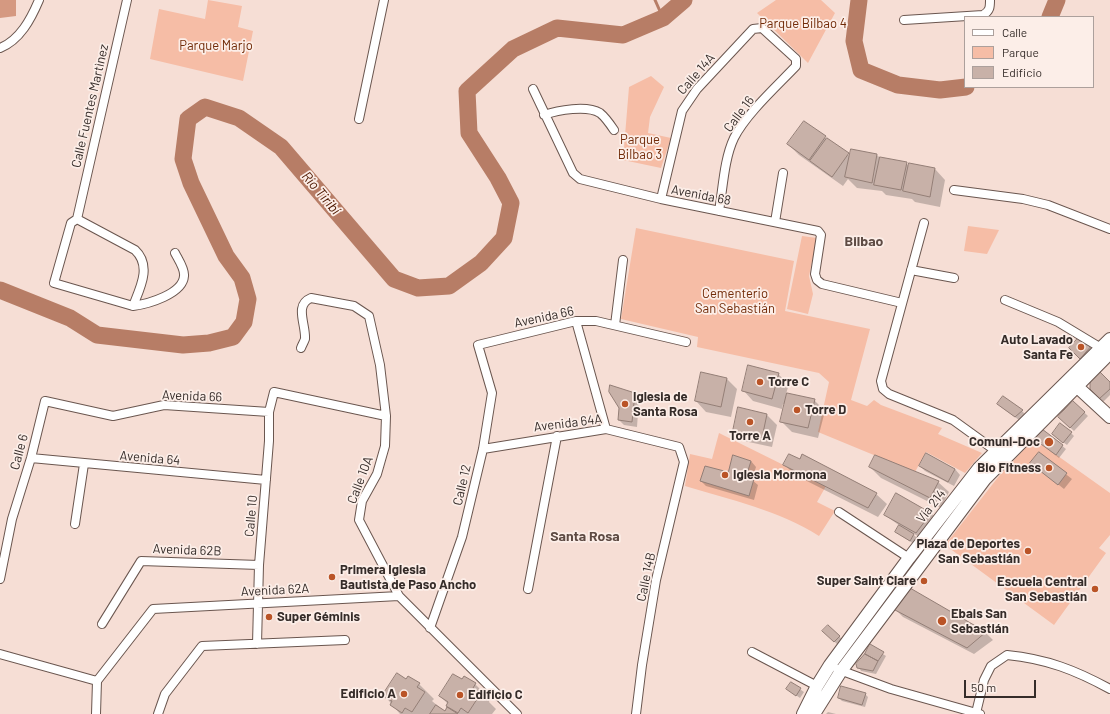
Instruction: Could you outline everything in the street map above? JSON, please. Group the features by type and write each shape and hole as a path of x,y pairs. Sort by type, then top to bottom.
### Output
{"main road":[{"name":"Vía 214","path":"803,714 817,686 830,665 909,558 980,468 1000,454 1107,347"},
{"path":"1073,382 1110,417"},
{"name":"Vía 214","path":"814,714 841,671 985,479 1000,454"}],"street":[{"path":"0,48 11,44 33,16 39,0"},
{"name":"Calle Fuentes Martìnez","path":"127,0 77,218 71,223 54,283 134,306"},
{"path":"359,119 384,0"},
{"path":"967,16 983,15 987,13 990,8 990,0"},
{"path":"904,20 964,16"},
{"name":"Calle 14A","path":"661,199 678,124 687,102 697,89 753,29 762,28 796,59 796,66"},
{"name":"Calle 16","path":"719,210 730,151 734,139 743,125 796,66"},
{"path":"533,89 544,115 563,109 597,112 614,130"},
{"name":"Avenida 68","path":"544,115 573,173 580,179 589,183 661,199 818,231 821,235 815,274 817,280 822,284 902,304"},
{"path":"775,222 783,173"},
{"path":"954,190 1023,199 1048,205 1110,229"},
{"path":"77,218 135,250 141,255 144,275 134,306 145,304 172,293 183,282 185,275 175,253"},
{"path":"924,223 881,381 883,389 889,394 953,420 1000,454"},
{"path":"615,325 623,260"},
{"path":"911,270 954,278"},
{"name":"Calle 10A","path":"301,348 305,339 302,305 305,300 311,298 354,306 369,316 380,365 386,416 385,446 378,474 362,501 359,520 399,596 517,714"},
{"path":"1005,300 1058,322 1107,347"},
{"path":"576,321 606,429"},
{"name":"Avenida 66","path":"478,345 576,321 596,321 686,342"},
{"name":"Calle 12","path":"430,628 462,537 483,449 492,393 478,345"},
{"name":"Calle 10","path":"257,644 258,565 269,441 269,412 274,392 386,416"},
{"name":"Avenida 66","path":"45,401 113,416 164,405 269,412"},
{"name":"Calle 6","path":"0,577 12,519 31,458 45,401"},
{"name":"Avenida 64A","path":"483,449 606,429 679,447"},
{"path":"528,589 558,436"},
{"name":"Calle 14B","path":"636,714 642,664 656,580 684,462 679,447"},
{"name":"Avenida 64","path":"31,458 266,480"},
{"path":"75,524 84,464"},
{"path":"839,512 909,558"},
{"name":"Avenida 62B","path":"102,624 141,560 258,565"},
{"name":"Avenida 62A","path":"97,681 152,608 399,596"},
{"path":"158,714 165,694 202,646 345,640"},
{"path":"752,652 817,686"},
{"path":"0,654 97,681 96,714"},
{"path":"830,665 841,671 891,689 978,714 984,680 991,666 1007,655 1033,658 1058,664 1110,689"}],"green space":[{"name":"Parque Marjo","path":"208,0 242,6 238,27 253,31 243,81 150,59 159,9 205,19"},
{"name":"Parque Bilbao 4","path":"776,0 821,0 835,13 808,63 757,13"},
{"name":"Parque Bilbao 3","path":"651,76 664,87 650,117 648,133 671,138 661,168 623,160 629,87"},
{"path":"968,226 999,230 987,254 964,251"},
{"name":"Cementerio San Sebastián","path":"636,228 794,261 785,311 870,329 851,400 867,406 874,400 881,405 942,428 938,434 982,453 965,473 926,452 915,472 818,432 829,382 819,373 697,347 698,337 621,319"},
{"path":"802,236 817,238 809,276 813,294 808,314 787,309"},
{"path":"719,433 826,486 817,502 835,511 819,536 788,519 771,512 685,486 690,454 712,459"},
{"name":"Plaza de Deportes San Sebastián","path":"1034,439 1110,493 1110,535 1099,548 1106,553 1054,625 945,545 999,476"}],"shaded area":[{"path":"0,0 16,0 16,16 0,18"}],"building":[{"path":"804,121 826,136 809,160 787,144"},
{"path":"827,138 849,153 832,177 810,161"},
{"path":"851,149 877,154 872,183 845,177"},
{"path":"880,157 907,162 901,190 874,185"},
{"path":"909,163 935,168 930,197 903,191"},
{"name":"Auto Lavado Santa Fe","path":"1081,335 1092,345 1080,359 1069,348"},
{"name":"Torre C","path":"748,365 779,373 772,399 742,391"},
{"path":"701,372 727,378 721,407 695,401"},
{"path":"1100,372 1110,382 1110,389 1099,399 1090,389 1090,382"},
{"name":"Iglesia de Santa Rosa","path":"610,385 635,393 632,422 618,420 619,408 609,392"},
{"name":"Torre D","path":"787,393 815,399 808,428 780,422"},
{"path":"1003,396 1023,410 1015,417 997,404"},
{"path":"1073,401 1085,412 1070,428 1058,417"},
{"name":"Torre A","path":"738,407 767,414 762,438 733,431"},
{"path":"1060,423 1072,432 1063,443 1052,434"},
{"name":"Comuni-Doc","path":"1042,429 1063,445 1056,455 1034,439"},
{"name":"Bio Fitness","path":"1039,452 1067,473 1058,485 1030,463"},
{"path":"926,453 955,469 948,482 919,466"},
{"path":"789,454 800,459 802,454 877,493 868,508 783,465"},
{"name":"Iglesia Mormona","path":"733,455 751,461 746,477 754,479 749,496 700,481 705,466 728,472"},
{"path":"875,455 939,481 930,498 869,467"},
{"path":"896,493 931,513 916,533 884,515"},
{"path":"899,525 914,534 910,541 895,532"},
{"name":"Ebais San Sebastián","path":"910,588 986,632 967,648 895,610"},
{"path":"828,625 840,636 834,642 822,631"},
{"path":"870,644 884,652 878,661 865,654"},
{"path":"865,654 878,661 873,671 857,668 856,664"},
{"name":"Edificio A","path":"397,673 406,679 408,676 420,683 417,687 425,692 412,712 405,708 402,713 390,705 392,701 382,696"},
{"name":"Edificio C","path":"453,674 462,679 464,676 476,683 473,688 481,693 468,713 461,708 458,713 446,706 448,702 439,696"},
{"path":"791,682 801,688 796,696 786,689"},
{"path":"841,686 866,693 862,705 838,698"},
{"path":"436,705 445,711 447,707 458,714 430,714"}],"waterway":[{"path":"655,0 663,18"},
{"name":"Río Tiribí","path":"0,290 70,318 97,335 183,345 209,343 233,337 244,322 248,299 242,278 226,256 191,183 183,159 188,119 205,107 239,118 281,147 394,279 418,288 449,286 481,263 504,238 511,203 498,178 469,133 467,91 513,49 557,28 623,35 663,18 684,0"},
{"name":"Río Tiribí","path":"859,0 854,41 861,70 898,85 940,90 964,87"},
{"name":"Río Tiribí","path":"1050,16 1057,0"}],"place":[{"name":"Auto Lavado Santa Fe","path":"1081,347"},
{"name":"Torre C","path":"760,382"},
{"name":"Iglesia de Santa Rosa","path":"625,404"},
{"name":"Torre D","path":"797,410"},
{"name":"Torre A","path":"750,422"},
{"name":"Comuni-Doc","path":"1049,442"},
{"name":"Bio Fitness","path":"1049,468"},
{"name":"Iglesia Mormona","path":"725,475"},
{"name":"Plaza de Deportes San Sebastián","path":"1028,551"},
{"name":"Primera Iglesia Bautista de Paso Ancho","path":"332,577"},
{"name":"Super Saint Clare","path":"924,581"},
{"name":"Escuela Central San Sebastián","path":"1095,589"},
{"name":"Super Géminis","path":"269,617"},
{"name":"Ebais San Sebastián","path":"942,621"},
{"name":"Edificio A","path":"404,694"},
{"name":"Edificio C","path":"460,695"}],"district":[{"name":"Bilbao","path":"864,241"},
{"name":"Santa Rosa","path":"585,536"}]}
